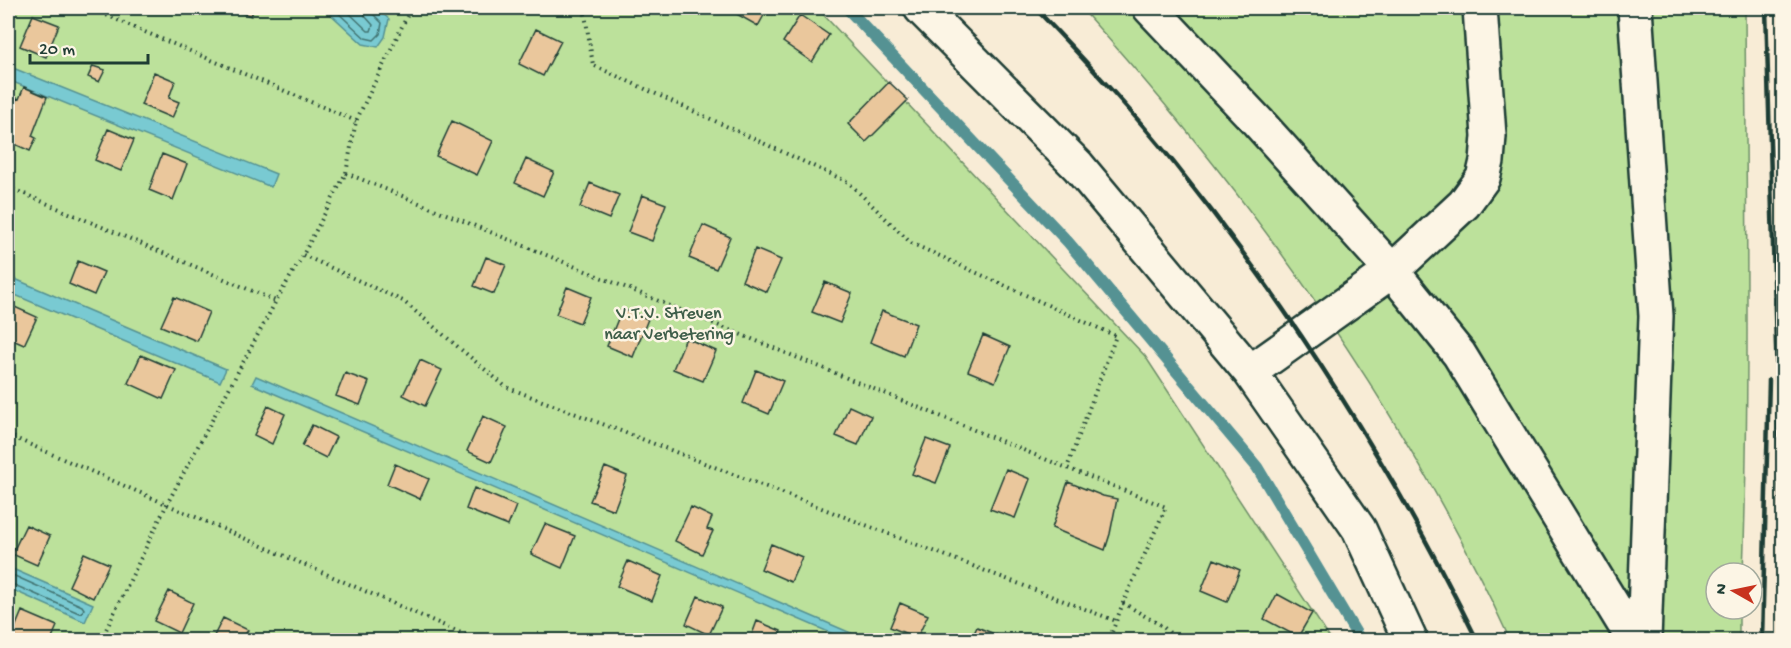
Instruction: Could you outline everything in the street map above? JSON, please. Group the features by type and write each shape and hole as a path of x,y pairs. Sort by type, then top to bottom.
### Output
{"lane":[{"path":"921,8 1078,166 1250,372 1359,529 1410,640"},
{"path":"1150,8 1258,122 1392,271 1459,354 1634,640"},
{"path":"1250,372 1392,271 1464,204 1483,178 1489,135 1480,8"},
{"path":"1635,8 1656,316 1644,640"}],"path":[{"path":"90,8 356,121"},
{"path":"101,640 167,504 346,173 356,121 411,8"},
{"path":"584,8 593,65 849,182 911,243 1116,336 1067,468"},
{"path":"346,173 1166,507 1109,640"},
{"path":"8,187 276,301"},
{"path":"303,255 403,301 506,387 1116,621"},
{"path":"8,435 477,640"},
{"path":"1123,603 1162,626 1178,640"}],"green space":[{"name":"V.T.V. Streven naar Verbetering","path":"8,8 817,8 1145,356 1331,640 8,640"},
{"path":"1081,8 1745,8 1747,361 1743,561 1704,561 1704,621 1739,621 1739,640 1510,640 1468,554 1373,388 1320,308 1264,230 1144,80"}],"water":[{"path":"324,8 378,10 389,19 385,37 378,47 363,44"},
{"path":"8,66 276,174 271,187 8,80"},
{"path":"8,276 226,369 220,382 8,292"},
{"path":"256,376 867,640 847,640 252,384"},
{"path":"8,567 93,604 85,622 8,588"}],"building":[{"path":"228,8 254,8 251,16"},
{"path":"739,8 768,8 758,26 735,13"},
{"path":"33,15 59,25 46,57 20,46"},
{"path":"800,15 829,35 812,62 783,42"},
{"path":"536,29 561,41 543,76 519,64"},
{"path":"93,66 105,70 99,82 88,77"},
{"path":"154,72 175,81 169,98 179,102 172,118 141,105"},
{"path":"889,82 908,100 866,142 848,124"},
{"path":"24,87 47,97 32,136 36,138 30,151 8,141 8,119"},
{"path":"452,121 493,141 477,175 436,156"},
{"path":"108,129 134,140 121,171 95,160"},
{"path":"162,154 187,164 173,200 149,190"},
{"path":"526,159 554,172 543,196 515,183"},
{"path":"590,183 619,195 609,219 580,207"},
{"path":"642,195 666,204 652,241 628,232"},
{"path":"703,225 730,237 716,269 689,258"},
{"path":"755,249 781,260 767,292 742,281"},
{"path":"486,257 506,265 494,294 474,286"},
{"path":"78,261 104,272 94,295 69,284"},
{"path":"825,282 852,293 840,323 812,312"},
{"path":"567,287 591,297 580,323 556,314"},
{"path":"174,297 209,312 197,341 161,326"},
{"path":"8,304 37,317 24,345 8,338"},
{"path":"622,309 648,319 633,357 607,346"},
{"path":"882,311 916,324 904,356 870,342"},
{"path":"983,335 1010,347 995,382 968,371"},
{"path":"686,338 716,351 703,381 673,369"},
{"path":"141,355 176,370 163,399 128,383"},
{"path":"420,360 442,370 425,406 403,395"},
{"path":"756,370 783,381 769,414 743,403"},
{"path":"345,373 369,382 360,405 336,396"},
{"path":"268,406 285,414 272,444 254,435"},
{"path":"849,406 871,416 858,445 836,436"},
{"path":"483,416 507,427 491,462 467,451"},
{"path":"312,425 336,437 326,458 302,446"},
{"path":"926,439 950,448 936,483 912,474"},
{"path":"395,464 429,479 420,499 387,484"},
{"path":"605,467 627,476 614,510 590,501"},
{"path":"1006,469 1030,479 1015,518 990,509"},
{"path":"1068,482 1117,499 1105,550 1052,528"},
{"path":"474,488 516,506 508,526 466,509"},
{"path":"691,507 712,517 707,529 713,531 702,554 675,541"},
{"path":"545,524 575,536 562,568 531,554"},
{"path":"26,525 50,536 37,565 12,554"},
{"path":"771,544 802,557 791,582 761,569"},
{"path":"84,553 109,564 93,598 69,586"},
{"path":"1214,559 1240,570 1227,602 1201,591"},
{"path":"628,561 662,576 652,601 617,586"},
{"path":"169,591 193,603 179,633 154,621"},
{"path":"1277,594 1312,613 1298,637 1264,619"},
{"path":"698,596 722,607 709,635 686,624"},
{"path":"900,603 928,615 917,638 890,627"},
{"path":"22,611 57,626 51,640 10,640"},
{"path":"223,618 248,630 242,640 212,640"},
{"path":"757,621 781,631 778,640 750,640"},
{"path":"977,627 1002,637 1001,640 971,640"}],"waterway":[{"path":"847,8 1068,242 1257,467 1360,640"}],"railway":[{"path":"1035,8 1158,143 1260,276 1300,334 1376,454 1445,577 1477,640"},
{"path":"1766,8 1784,619"},
{"path":"1762,640 1769,380"}]}
